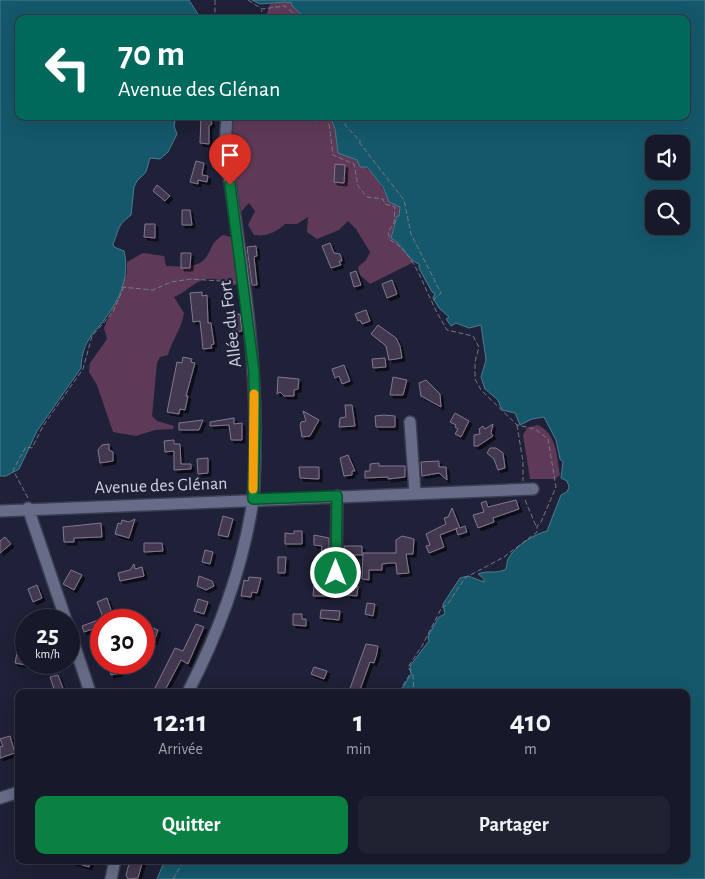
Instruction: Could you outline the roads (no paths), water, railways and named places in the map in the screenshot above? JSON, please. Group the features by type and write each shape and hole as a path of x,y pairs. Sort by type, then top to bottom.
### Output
{"street":[{"name":"Allée du Fort","path":"190,689 212,646 220,624 236,574 253,499 254,372 225,146 227,120"},
{"path":"410,422 415,493"},
{"name":"Avenue des Glénan","path":"0,511 30,508 528,489"},
{"path":"336,573 337,496"},
{"path":"30,508 62,609"},
{"path":"80,662 89,689"},
{"path":"0,798 15,793"},
{"path":"111,879 114,864"}],"water":[{"path":"0,0 189,0 198,15 15,15 15,120 175,120 174,126 177,134 168,152 160,159 150,158 146,172 134,187 131,215 119,228 113,244 114,247 124,251 126,267 124,282 119,296 106,318 87,342 81,368 37,431 19,469 6,476 0,476"},
{"path":"252,0 705,0 705,879 157,879 163,864 690,864 690,689 402,689 411,674 410,666 429,641 428,636 439,617 445,614 443,604 460,578 468,576 484,582 484,579 478,574 505,570 508,559 515,550 531,538 547,531 561,495 567,492 569,487 567,481 561,478 563,462 560,459 556,440 544,417 532,419 520,425 515,413 502,410 498,400 485,389 481,377 486,360 481,325 469,328 456,323 451,326 446,319 449,317 439,308 433,298 435,293 432,292 419,268 419,264 411,259 399,244 391,238 397,216 399,216 400,207 389,202 383,187 367,167 360,167 357,160 338,153 335,129 332,120 690,120 690,15 302,15 292,6 291,2 260,4"}]}
